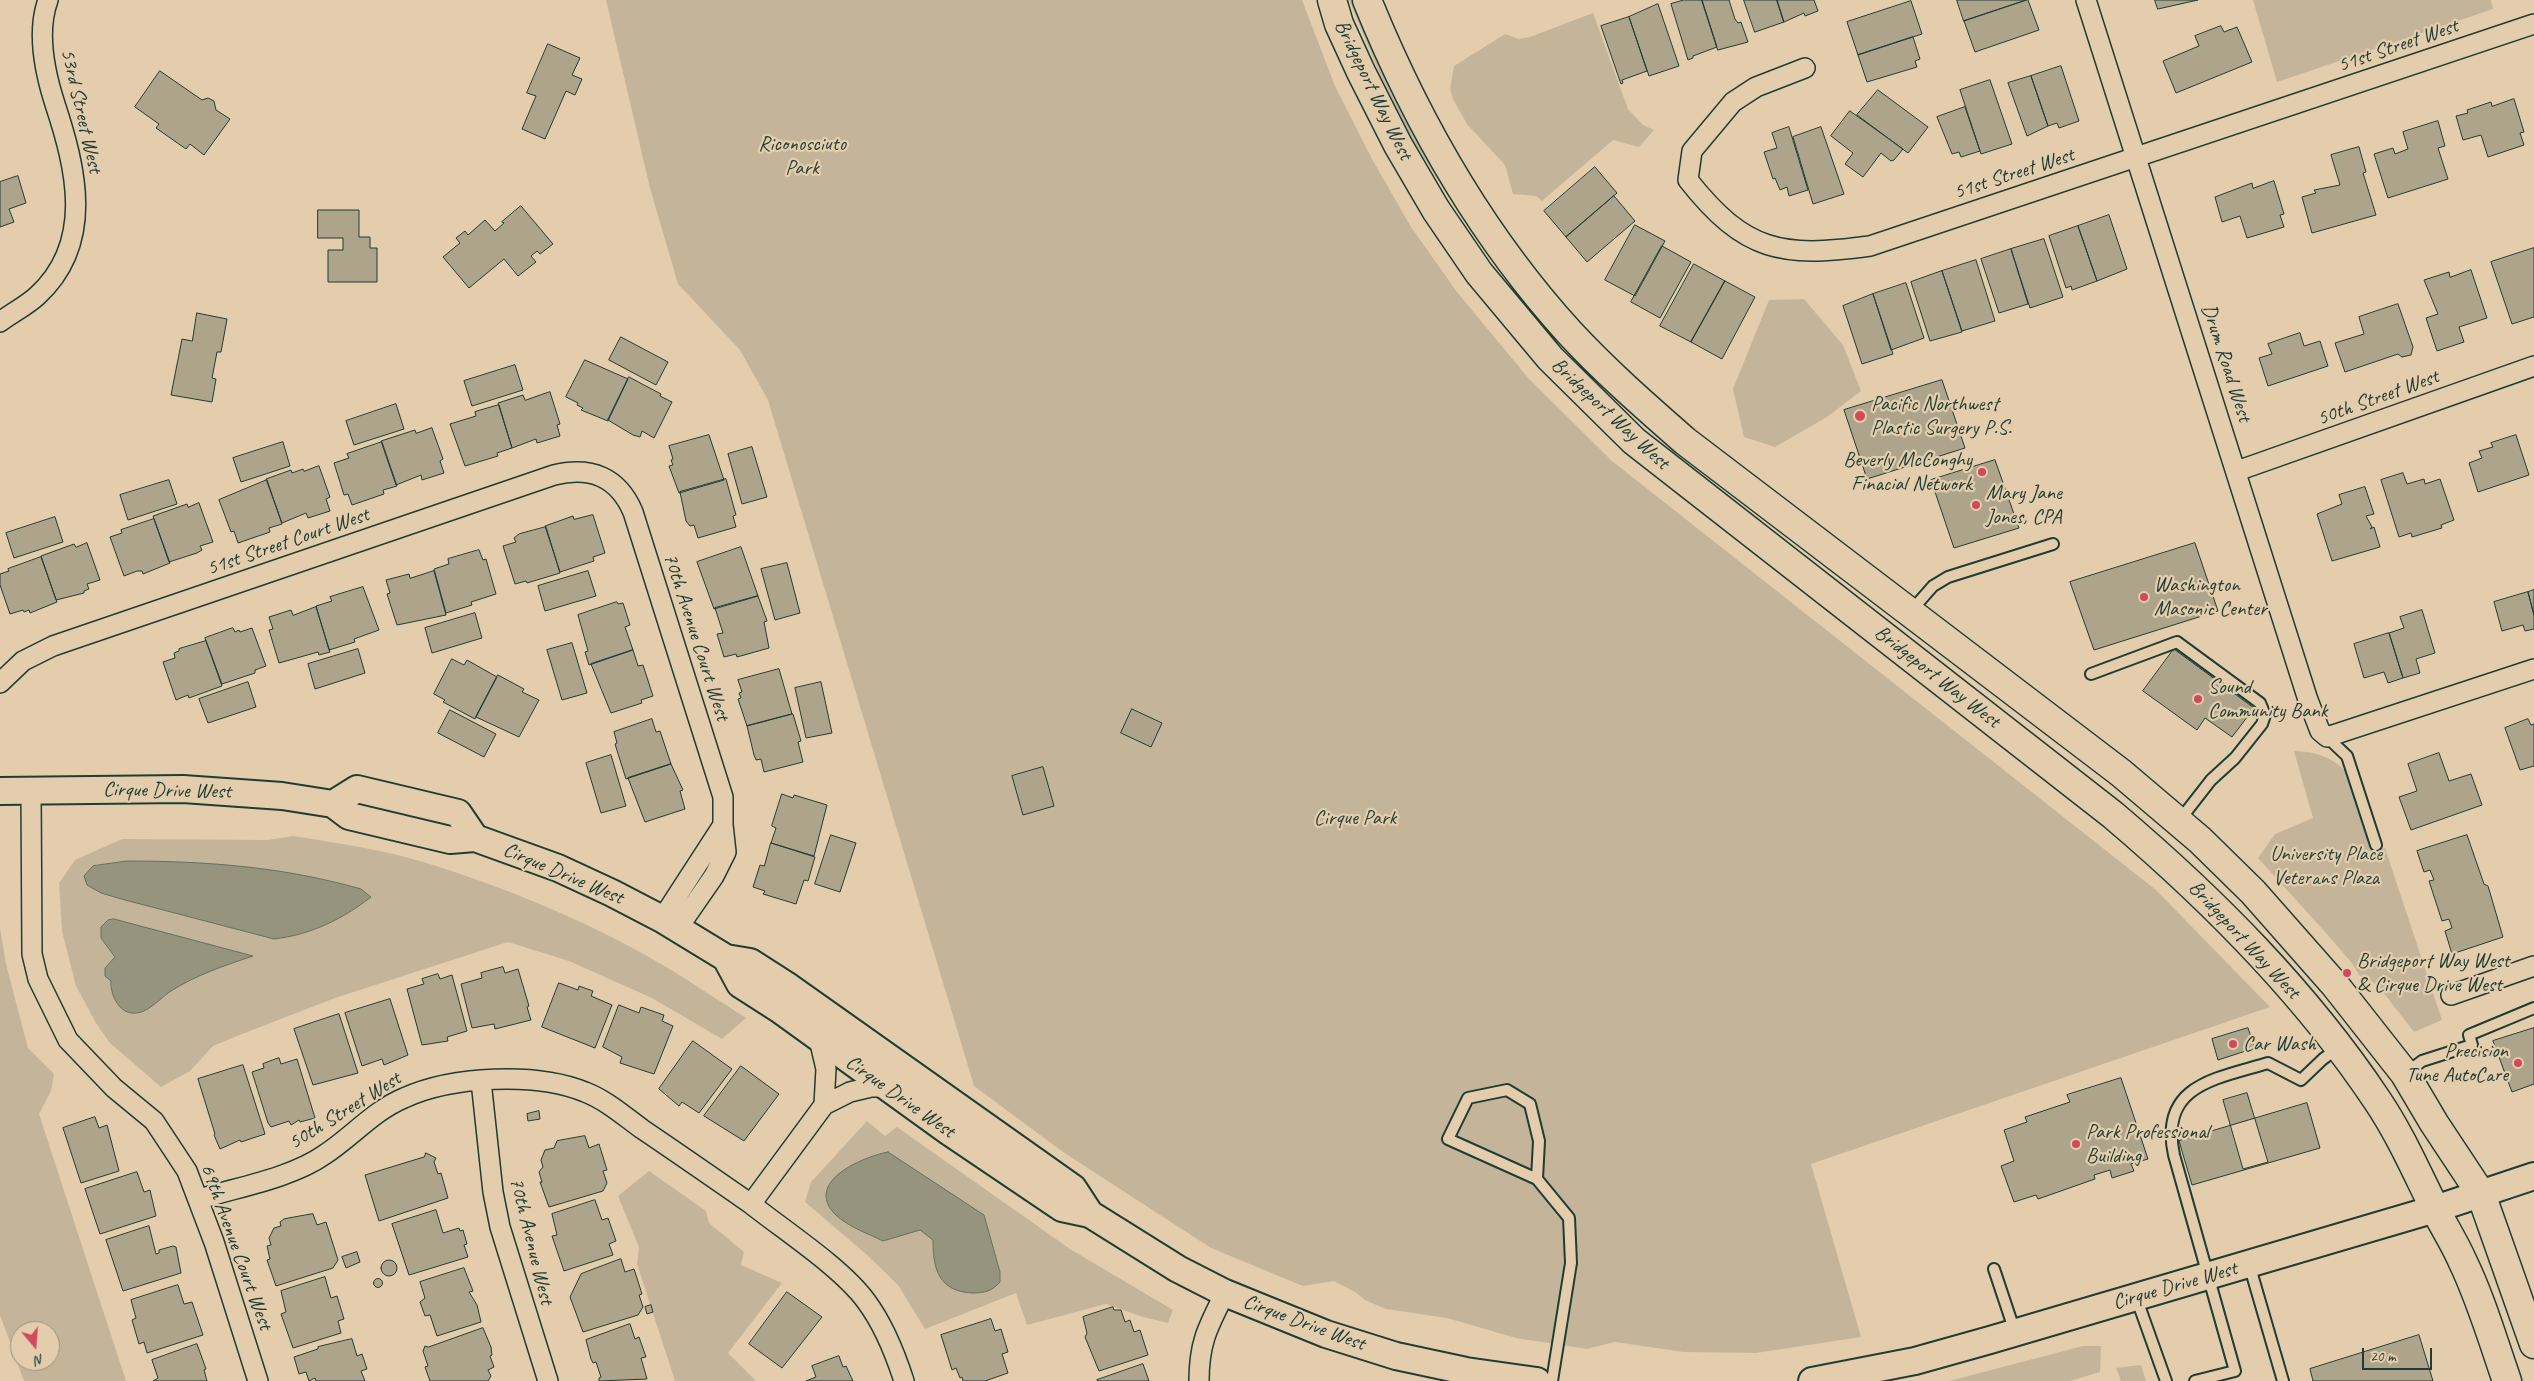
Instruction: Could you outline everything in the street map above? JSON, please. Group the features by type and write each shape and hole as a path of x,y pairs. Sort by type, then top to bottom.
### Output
{"main road":[{"name":"Bridgeport Way West","path":"1332,0 1340,24 1362,72 1398,144 1436,210 1479,272 1550,358 1634,441 2114,815 2172,865 2241,932 2299,998 2378,1101 2409,1154 2462,1260 2487,1321 2507,1381"},
{"name":"Bridgeport Way West","path":"1367,0 1412,105 1445,163 1484,224 1569,332 1623,387 1684,441 2121,773 2178,822 2253,892 2335,985 2406,1074 2434,1123 2481,1194 2534,1344"},
{"name":"Cirque Drive West","path":"0,791 183,789 282,796 333,804 349,816 450,840 475,838 558,868 670,924 726,958 750,962 773,977 967,1129"},
{"name":"Cirque Drive West","path":"726,958 740,984 887,1087 1073,1188 1090,1214 1178,1269 1225,1293 1300,1325 1396,1356 1466,1371 1537,1381"},
{"name":"Cirque Drive West","path":"1812,1381 1915,1361 2015,1333 2435,1209 2534,1176"}],"street":[{"name":"53rd Street West","path":"0,322 37,296 58,271 68,252 74,224 74,168 44,65 43,27 48,0"},
{"name":"Drum Road West","path":"2086,0 2237,471 2308,700 2320,731 2327,737"},
{"name":"51st Street West","path":"1805,68 1756,87 1733,102 1692,151 1688,180 1710,208 1727,224 1754,240 1788,250 1822,252 1870,246 2534,24"},
{"name":"50th Street West","path":"2237,471 2534,366"},
{"name":"51st Street Court West","path":"0,683 23,661 53,646 554,475 575,472 600,477"},
{"name":"70th Avenue Court West","path":"600,477 622,492 633,512 721,788 724,806 723,825 726,852 714,876 670,924"},
{"path":"2327,737 2534,669"},
{"name":"69th Avenue Court West","path":"31,791 32,954 38,979 68,1040 114,1088 154,1121 179,1158 200,1199 258,1381"},
{"path":"2450,995 2534,966"},
{"path":"820,1039 826,1069 824,1105"},
{"name":"50th Street West","path":"200,1199 272,1177 323,1156 362,1124 403,1098 430,1089 481,1081 534,1079 586,1092 751,1204"},
{"name":"70th Avenue West","path":"481,1081 493,1192 500,1227 548,1381"},
{"path":"887,1087 871,1087 850,1092 824,1105 751,1204 846,1278 866,1301 894,1349 904,1381"},
{"path":"1199,1381 1200,1348 1207,1327 1225,1293"}],"lane":[{"path":"1910,613 1934,586 1948,577 2053,544"},
{"path":"2091,674 2178,642 2252,696 2264,710 2262,724 2235,758 2211,780 2203,793 2178,822"},
{"path":"2327,737 2347,756 2376,845"},
{"path":"2406,1074 2422,1061 2472,1045 2469,1035 2534,1008"},
{"path":"2195,1381 2235,1371 2172,1142 2171,1123 2180,1102 2197,1086 2268,1063 2301,1080 2323,1059 2339,1048"},
{"path":"1537,1179 1539,1141 1530,1104 1507,1090 1468,1098 1448,1139 1537,1179 1569,1218 1571,1263 1552,1381"},
{"path":"2249,1264 2283,1381"},
{"path":"1994,1269 2015,1333"},
{"path":"2136,1297 2166,1381"}],"green space":[{"name":"Cirque Park","path":"606,0 1302,0 1335,86 1372,159 1411,227 1457,292 1529,379 1612,461 2156,890 2270,1007 1811,1164 1861,1337 1756,1353 1684,1352 1615,1342 1587,1349 1516,1338 1447,1318 1386,1309 1365,1300 1355,1292 1334,1281 1303,1286 1211,1248 1063,1152 974,1086 768,400 740,350 678,284 650,188"},
{"path":"1349,0 1356,0 1467,218 1463,220 1412,139 1379,72"},
{"path":"2253,0 2491,0 2493,9 2277,82"},
{"path":"1593,13 1628,109 1643,125 1654,130 1639,147 1613,140 1542,201 1536,196 1513,194 1505,165 1467,124 1453,99 1450,89 1454,66 1505,34 1519,39 1530,37"},
{"path":"1804,299 1843,345 1861,391 1827,417 1775,447 1744,437 1733,389 1769,300"},
{"name":"University Place Veterans Plaza","path":"2294,751 2322,756 2335,762 2345,771 2371,852 2385,848 2442,1020 2414,1032 2382,991 2373,982 2360,976 2351,962 2326,933 2258,858 2275,834 2313,818"},
{"path":"293,836 391,853 487,883 551,909 614,938 673,971 746,1018 722,1039 652,998 569,961 508,942 335,998 213,1046 190,1071 161,1087 110,1043 96,1023 76,986 62,931 59,883 75,860 122,839 268,840"},
{"path":"0,928 6,964 28,1048 54,1074 51,1091 39,1114 126,1381 24,1381 20,1371 60,1371 60,1321 10,1321 10,1342 0,1315"},
{"path":"867,1121 885,1136 897,1127 1070,1249 1173,1310 1168,1323 1143,1317 1106,1304 1027,1325 1016,1293 925,1329 898,1285 866,1254 805,1202 811,1182"},
{"path":"649,1171 706,1211 709,1223 744,1252 741,1265 782,1283 728,1353 756,1381 675,1381 637,1264 639,1247 618,1196"},
{"path":"2083,1346 2101,1346 2100,1372 2070,1381 1949,1381"},
{"path":"2141,1365 2146,1381 2121,1381 2116,1368"}],"shaded area":[{"path":"127,861 186,862 274,870 332,881 361,889 371,897 326,925 300,934 274,939 125,900 101,893 87,885 84,876 93,866"},
{"path":"114,919 253,956 191,980 171,991 148,1009 138,1013 127,1012 119,1006 112,991 111,981 105,976 105,968 115,957 101,938 101,927 108,920"},
{"path":"888,1152 984,1215 1000,1272 1000,1282 994,1288 984,1292 972,1293 952,1288 945,1283 940,1277 934,1261 933,1240 920,1230 883,1241 847,1223 834,1214 826,1197 828,1187 834,1178 844,1170 867,1158"}],"building":[{"path":"1684,0 1702,0 1717,47 1693,56 1693,58 1688,60 1671,4"},
{"path":"1702,0 1729,0 1735,19 1738,23 1741,22 1748,42 1718,50"},
{"path":"1744,0 1777,0 1784,22 1755,32"},
{"path":"1777,0 1814,0 1818,11 1805,16 1804,13 1784,22"},
{"path":"1957,0 2026,0 1964,21"},
{"path":"2028,0 2039,30 1975,52 1964,21"},
{"path":"2155,0 2198,0 2158,9"},
{"path":"1911,1 1922,34 1858,55 1847,22"},
{"path":"1658,4 1679,66 1649,76 1629,17"},
{"path":"1629,17 1647,71 1622,80 1623,83 1621,84 1601,26"},
{"path":"2221,26 2224,32 2237,27 2252,62 2176,93 2163,61 2199,46 2195,36"},
{"path":"1913,37 1920,59 1915,61 1917,67 1867,82 1858,55"},
{"path":"548,44 580,58 572,75 582,79 575,95 566,91 545,139 522,129 536,96 527,93"},
{"path":"2061,66 2079,121 2059,128 2057,123 2048,126 2031,76"},
{"path":"160,71 202,100 208,98 214,101 216,110 230,119 204,155 190,144 186,149 156,128 159,124 135,107"},
{"path":"2031,76 2048,126 2027,136 2008,83"},
{"path":"1990,80 2012,144 1981,154 1960,90"},
{"path":"1878,90 1928,127 1908,153 1857,115"},
{"path":"2514,99 2524,132 2520,133 2524,145 2488,157 2481,135 2463,140 2456,116 2468,113 2467,110 2491,102 2492,106"},
{"path":"1965,107 1980,151 1961,157 1959,152 1952,154 1937,117"},
{"path":"1850,111 1903,149 1891,161 1881,153 1863,177 1845,164 1853,153 1831,136"},
{"path":"2438,121 2445,146 2438,148 2448,179 2388,198 2374,154 2393,148 2395,154 2408,149 2403,132"},
{"path":"1789,127 1808,190 1789,196 1787,187 1780,190 1775,178 1773,179 1764,152 1777,148 1772,133"},
{"path":"1821,127 1844,194 1813,204 1793,137"},
{"path":"2359,147 2366,172 2363,173 2376,215 2312,233 2302,197 2316,193 2314,190 2340,185 2331,155"},
{"path":"1595,167 1617,193 1566,237 1544,211"},
{"path":"18,176 26,203 9,209 14,222 0,227 0,182"},
{"path":"2274,181 2284,214 2280,215 2284,227 2247,238 2240,216 2222,222 2215,197 2252,183 2253,188"},
{"path":"1614,196 1635,221 1587,262 1566,237"},
{"path":"521,206 553,244 540,254 537,251 531,256 536,262 518,276 504,259 469,288 443,257 460,243 456,238 465,231 468,235 485,220 495,231 504,223 502,222"},
{"path":"318,210 359,210 359,237 370,237 370,248 377,248 377,282 328,282 328,250 343,250 343,238 318,238"},
{"path":"2109,215 2127,269 2097,281 2078,226"},
{"path":"1635,225 1665,241 1635,296 1605,280"},
{"path":"2078,226 2097,281 2072,290 2071,286 2066,288 2049,236"},
{"path":"2044,239 2063,297 2030,308 2011,249"},
{"path":"1662,246 1691,262 1660,318 1631,302"},
{"path":"2534,248 2534,317 2512,324 2491,262"},
{"path":"2011,249 2028,304 1999,313 1981,259"},
{"path":"1976,260 1995,321 1962,331 1942,271"},
{"path":"1694,264 1725,281 1691,342 1660,326"},
{"path":"2471,270 2487,318 2459,327 2464,342 2437,351 2426,318 2438,314 2424,280 2449,272 2450,277"},
{"path":"1942,271 1962,332 1930,341 1911,282"},
{"path":"1725,281 1755,297 1722,359 1691,342"},
{"path":"1906,283 1924,338 1891,350 1873,294"},
{"path":"1873,294 1893,354 1862,364 1843,306"},
{"path":"2398,304 2413,347 2411,355 2402,357 2398,354 2345,372 2335,343 2364,334 2359,317"},
{"path":"197,313 227,319 221,352 217,352 212,378 216,379 212,402 171,395 182,339 192,341"},
{"path":"2300,333 2304,346 2320,341 2328,366 2268,386 2259,358 2272,354 2268,344"},
{"path":"621,337 668,362 656,385 609,360"},
{"path":"585,360 628,379 608,421 581,410 583,408 577,405 578,403 566,397"},
{"path":"515,365 523,390 472,406 464,381"},
{"path":"629,377 672,402 654,438 642,431 640,437 633,435 608,420"},
{"path":"1942,380 1965,448 1867,479 1844,410"},
{"path":"550,392 560,424 557,425 560,436 537,443 536,439 512,448 498,403 523,395 525,400"},
{"path":"396,404 404,429 354,445 346,421"},
{"path":"499,405 512,448 497,453 498,456 465,466 450,424 476,416 475,412"},
{"path":"432,428 443,459 440,461 444,473 422,480 421,475 396,485 381,441 415,430 416,433"},
{"path":"709,435 724,480 679,493 669,466 673,465 671,460 673,459 669,446"},
{"path":"2516,435 2529,475 2478,492 2469,463 2482,458 2479,451 2493,447 2491,443"},
{"path":"283,442 290,466 241,482 233,458"},
{"path":"382,442 397,486 383,490 384,494 352,505 348,494 344,495 334,463 349,458 347,454"},
{"path":"752,447 767,497 742,504 728,454"},
{"path":"1995,460 2019,528 1954,548 1931,480"},
{"path":"319,466 330,497 326,499 330,511 308,518 306,513 282,523 266,479 291,470 292,473"},
{"path":"2403,473 2407,484 2424,479 2425,484 2440,479 2454,520 2441,525 2442,528 2412,537 2411,533 2399,537 2381,480"},
{"path":"726,479 736,515 733,516 736,527 698,538 694,525 690,526 686,521 680,492"},
{"path":"169,480 177,504 128,520 120,495"},
{"path":"267,480 282,524 269,528 270,532 238,543 234,531 231,532 219,500"},
{"path":"2365,487 2374,514 2366,516 2372,527 2370,529 2374,527 2380,547 2332,561 2317,514 2342,504 2339,495"},
{"path":"199,503 213,542 200,546 202,550 197,553 169,562 153,516 187,504 188,507"},
{"path":"593,515 605,553 593,557 594,561 560,572 545,526 573,516 574,519"},
{"path":"55,517 63,542 14,558 6,533"},
{"path":"154,519 170,563 143,574 142,571 137,571 124,576 110,537 122,533 121,530"},
{"path":"546,527 560,573 527,583 526,581 515,584 503,546 516,542 514,538 519,534"},
{"path":"87,543 100,580 87,584 89,589 84,591 84,593 56,600 41,556 74,544 76,547"},
{"name":"Washington Masonic Center","path":"2195,543 2218,611 2094,650 2070,582"},
{"path":"741,547 758,596 714,609 697,562"},
{"path":"479,550 483,560 486,559 496,594 471,602 472,605 446,613 434,569 449,564 448,559"},
{"path":"41,557 57,602 30,613 29,610 24,612 23,610 10,614 0,585 0,574 9,571 8,569"},
{"path":"787,563 800,613 775,620 761,569"},
{"path":"434,571 446,615 397,625 387,594 390,593 386,580 409,574 410,578"},
{"path":"588,571 596,596 545,611 538,586"},
{"path":"363,587 379,630 354,639 355,642 329,650 316,606 332,601 330,597"},
{"path":"2534,590 2534,615 2528,592"},
{"path":"2528,592 2534,615 2534,629 2525,631 2523,625 2502,631 2494,602"},
{"path":"758,596 767,621 764,622 769,648 737,657 736,654 724,657 717,634 723,633 715,608"},
{"path":"617,602 618,604 623,603 630,625 625,627 633,650 589,665 585,652 588,651 578,615"},
{"path":"316,607 330,652 319,655 318,652 279,663 269,630 273,629 269,617 291,610 293,615"},
{"path":"2422,610 2435,653 2416,659 2420,673 2403,678 2389,633 2404,628 2400,617"},
{"path":"475,613 482,638 432,653 425,628"},
{"path":"233,628 235,632 239,630 240,632 252,628 266,666 255,670 255,673 222,684 205,638"},
{"path":"2389,633 2403,678 2388,683 2384,672 2364,678 2354,644"},
{"path":"206,641 222,686 189,698 188,695 176,700 163,662 175,658 174,653 179,651 179,649"},
{"path":"572,643 587,693 562,700 547,650"},
{"path":"358,649 365,673 315,689 308,664"},
{"name":"Sound Community Bank","path":"2174,649 2254,708 2232,737 2205,718 2197,730 2143,691"},
{"path":"633,650 638,666 643,665 653,696 641,700 642,703 611,713 591,664"},
{"path":"452,659 464,665 467,660 497,677 475,719 443,702 445,700 434,694"},
{"path":"779,669 792,714 747,726 738,699 741,698 739,693 742,692 738,680"},
{"path":"498,675 524,689 522,692 539,700 519,737 476,717"},
{"path":"248,682 256,707 208,723 199,699"},
{"path":"821,682 832,733 806,738 795,688"},
{"path":"1132,709 1162,723 1151,747 1121,733"},
{"path":"450,710 496,734 484,757 438,733"},
{"path":"793,714 801,741 798,742 803,762 764,772 761,759 756,760 754,755 747,726"},
{"path":"652,719 656,732 660,731 671,764 626,779 615,744 617,743 614,732"},
{"path":"2528,719 2531,725 2534,724 2534,766 2520,770 2505,728"},
{"path":"2439,753 2449,781 2471,774 2482,805 2411,830 2399,797 2417,791 2408,764"},
{"path":"611,755 626,806 601,813 586,763"},
{"path":"671,764 683,790 680,791 685,809 645,822 628,778"},
{"path":"1043,767 1054,806 1023,815 1012,776"},
{"path":"782,794 793,798 794,795 827,805 814,856 771,843 776,828 772,826"},
{"path":"831,835 856,843 840,892 815,884"},
{"path":"2467,835 2484,884 2488,886 2503,937 2452,954 2445,931 2452,928 2449,919 2442,921 2429,881 2434,880 2430,870 2424,872 2417,851"},
{"path":"771,843 815,857 808,881 804,880 796,904 763,894 765,891 753,887 760,865 764,866"},
{"path":"503,967 505,973 518,969 529,1006 527,1007 531,1020 495,1029 494,1024 472,1028 461,984 482,978 481,973"},
{"path":"438,974 440,979 452,975 467,1031 447,1037 448,1041 422,1045 407,989 424,984 422,979"},
{"path":"559,983 578,990 579,986 593,991 591,996 612,1005 595,1048 542,1027"},
{"path":"390,999 408,1055 384,1065 382,1059 362,1066 345,1013"},
{"path":"619,1005 639,1013 641,1007 664,1015 662,1021 673,1026 654,1074 620,1063 622,1057 603,1047"},
{"path":"339,1014 358,1073 313,1085 294,1029"},
{"name":"Car Wash","path":"2248,1028 2255,1048 2218,1060 2212,1039"},
{"name":"Precision Tune AutoCare","path":"2534,1028 2534,1084 2512,1092 2493,1041"},
{"path":"693,1041 732,1069 699,1113 682,1102 679,1106 659,1089"},
{"path":"279,1058 281,1064 297,1059 315,1118 300,1122 299,1120 291,1125 289,1121 271,1127 268,1123 252,1072 264,1068 263,1064"},
{"path":"243,1065 265,1134 241,1142 240,1140 220,1149 214,1135 198,1079"},
{"path":"741,1066 779,1094 744,1141 704,1116"},
{"name":"Park Professional Building","path":"2121,1078 2148,1159 2131,1164 2134,1171 2112,1178 2110,1170 2094,1175 2095,1179 2038,1199 2036,1195 2014,1202 2001,1166 2014,1161 2004,1130 2027,1122 2025,1117 2070,1102 2067,1095"},
{"path":"2247,1093 2268,1162 2243,1169 2223,1100"},
{"path":"2307,1103 2320,1148 2192,1185 2179,1141"},
{"path":"539,1111 540,1119 528,1121 527,1114"},
{"path":"95,1117 99,1128 107,1125 119,1171 81,1183 63,1128"},
{"path":"585,1136 589,1148 599,1144 607,1170 603,1171 607,1183 603,1191 549,1207 540,1182 542,1182 539,1172 543,1167 541,1160 545,1150 554,1148 557,1141"},
{"path":"426,1153 436,1158 434,1162 438,1174 441,1173 448,1198 379,1221 365,1175 424,1157"},
{"path":"137,1172 144,1192 150,1190 156,1216 100,1234 85,1189"},
{"path":"595,1200 602,1220 608,1218 616,1241 609,1244 613,1255 564,1271 552,1236 557,1235 552,1214"},
{"path":"436,1210 443,1233 459,1228 460,1231 463,1230 467,1244 464,1245 468,1257 409,1275 392,1224"},
{"path":"313,1214 317,1225 326,1222 338,1260 333,1268 276,1286 267,1260 270,1259 267,1246 271,1245 269,1238 274,1228 281,1226 280,1222 284,1219"},
{"path":"149,1226 156,1254 159,1253 159,1250 173,1246 176,1247 181,1273 123,1291 106,1240"},
{"path":"357,1252 360,1262 346,1268 342,1257"},
{"path":"621,1259 625,1272 634,1269 642,1294 639,1295 643,1307 638,1315 583,1332 570,1297 581,1274"},
{"path":"386,1260 392,1260 397,1265 395,1274 386,1276 381,1271 381,1265"},
{"path":"464,1268 473,1291 469,1292 477,1305 481,1322 437,1336 430,1315 425,1316 420,1302 425,1298 420,1282"},
{"path":"325,1277 331,1298 337,1296 344,1319 338,1321 341,1333 293,1348 281,1314 286,1312 281,1291"},
{"path":"378,1278 383,1283 378,1288 373,1283"},
{"path":"178,1285 184,1304 192,1302 203,1335 147,1353 144,1342 139,1344 132,1320 136,1318 131,1300"},
{"path":"787,1292 822,1317 782,1368 749,1344"},
{"path":"651,1305 653,1312 647,1314 645,1307"},
{"path":"1113,1307 1114,1310 1121,1310 1125,1322 1130,1320 1134,1332 1140,1330 1148,1355 1099,1371 1085,1337 1087,1333 1083,1317"},
{"path":"991,1319 995,1331 1001,1329 1008,1352 1002,1354 1008,1373 985,1381 963,1381 956,1368 952,1370 941,1335"},
{"path":"630,1324 635,1339 639,1337 646,1357 641,1358 647,1379 599,1381 601,1377 596,1362 593,1363 591,1359 586,1340"},
{"path":"483,1328 491,1347 492,1355 490,1356 494,1367 488,1370 491,1376 488,1381 430,1381 425,1367 428,1366 423,1351 425,1346 428,1347"},
{"path":"2419,1335 2433,1381 2313,1381 2310,1369"},
{"path":"352,1339 357,1356 362,1354 367,1369 361,1371 365,1381 316,1381 315,1378 309,1381 306,1372 299,1374 294,1357 318,1349 318,1347"},
{"path":"197,1344 206,1369 204,1370 207,1381 153,1381 158,1378 152,1360"},
{"path":"839,1356 843,1367 846,1366 853,1381 806,1381 816,1377 812,1366"},
{"path":"1143,1364 1149,1381 1097,1380"}],"place":[{"name":"Pacific Northwest Plastic Surgery P.S.","path":"1860,416"},
{"name":"Beverly McConghy Finacial Network","path":"1982,472"},
{"name":"Mary Jane Jones, CPA","path":"1976,505"},
{"name":"Washington Masonic Center","path":"2144,597"},
{"name":"Sound Community Bank","path":"2198,699"},
{"name":"Bridgeport Way West & Cirque Drive West","path":"2347,973"},
{"name":"Car Wash","path":"2233,1044"},
{"name":"Precision Tune AutoCare","path":"2518,1063"},
{"name":"Park Professional Building","path":"2076,1144"}],"park label":[{"name":"Riconosciuto Park","path":"802,156"}]}
